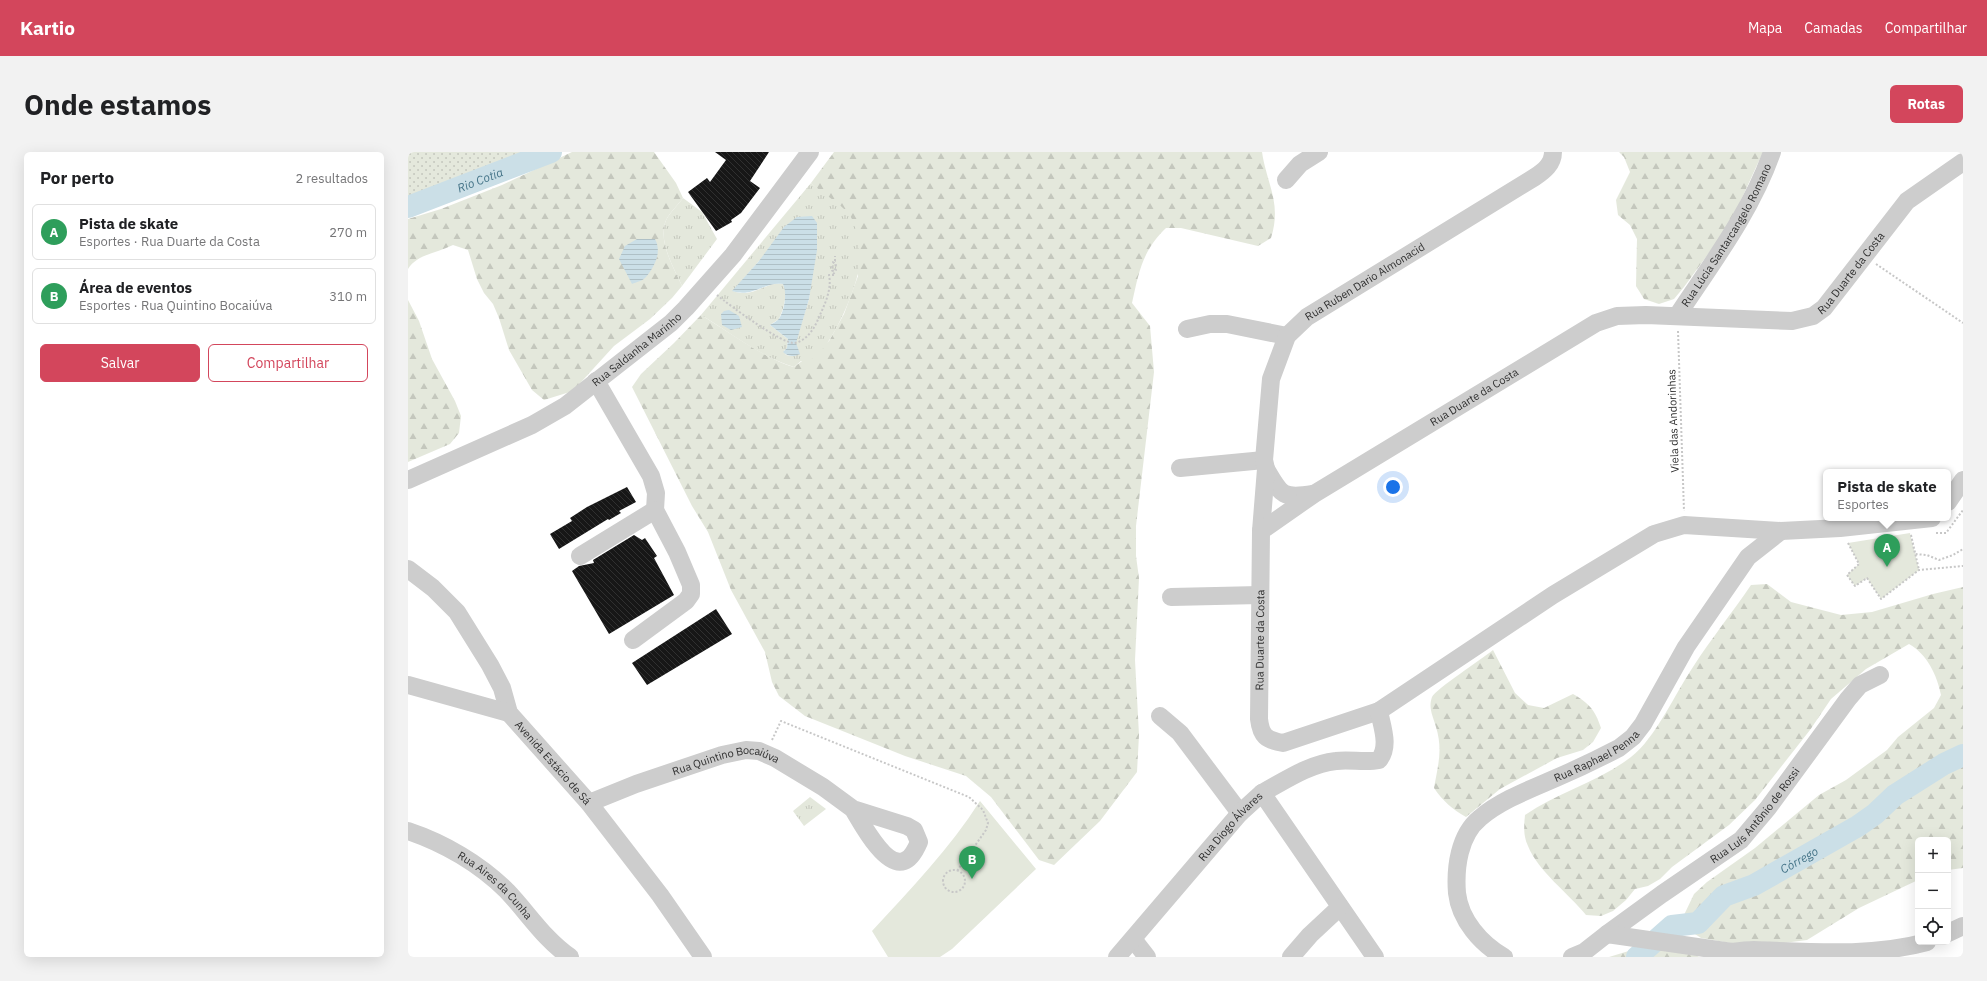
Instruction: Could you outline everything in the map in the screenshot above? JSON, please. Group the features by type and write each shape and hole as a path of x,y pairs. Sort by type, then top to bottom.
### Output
{"street":[{"name":"Rua Saldanha Marinho","path":"408,480 532,425 565,406 664,328 686,308 733,254 810,152"},
{"path":"1286,180 1300,164 1319,152"},
{"name":"Rua Ruben Dario Almonacid","path":"1261,531 1271,379 1287,336 1314,313 1535,177 1547,168 1553,157 1553,152"},
{"name":"Rua Lúcia Santarcangelo Romano","path":"1677,316 1731,235 1754,194 1772,152"},
{"name":"Rua Duarte da Costa","path":"1932,525 1781,531 1684,525 1654,534 1553,595 1379,711 1283,743 1271,741 1260,730 1261,531 1314,494 1596,323 1617,316 1677,316 1792,321 1813,316 1824,308 1907,201 1963,162"},
{"path":"1187,329 1210,324 1227,324 1287,336"},
{"path":"596,381 651,476 656,494 655,510 677,552 691,585 691,594 686,601 633,640"},
{"path":"1180,468 1265,465 1278,489 1287,496 1294,497 1314,494"},
{"path":"1951,498 1963,480"},
{"path":"580,556 655,510"},
{"path":"1741,529 1748,558"},
{"name":"Rua Raphael Penna","path":"1504,957 1482,941 1466,921 1458,900 1455,874 1459,854 1466,837 1479,818 1501,804 1612,751 1633,737 1643,724 1690,641 1748,558 1781,531"},
{"name":"Avenida Estácio de Sá","path":"408,569 433,588 457,612 490,665 502,688 509,713 589,803 660,895 703,957"},
{"path":"1171,597 1260,595"},
{"name":"Rua Luís Antônio de Rossi","path":"1607,934 1741,840 1768,808 1848,698 1860,684 1880,675"},
{"path":"408,685 450,698 509,713"},
{"path":"1262,793 1318,764 1354,760 1379,760 1384,753 1385,747 1379,711"},
{"path":"1160,716 1180,733 1240,813"},
{"name":"Rua Quintino Bocaiúva","path":"589,803 636,784 722,755 746,750 759,751 766,754 823,787 853,809"},
{"name":"Rua Diogo Álvares","path":"1117,957 1240,813 1262,793 1375,957"},
{"name":"Rua Aires da Cunha","path":"408,831 428,838 459,854 480,869 506,890 554,946 570,957"},
{"path":"1291,957 1340,907"},
{"path":"1951,932 1963,926"},
{"path":"1572,957 1584,952 1607,934 1732,952 1752,950 1800,953 1863,952 1905,950 1919,945"},
{"path":"1133,939 1147,957"}],"path":[{"path":"714,294 760,327 770,330 787,343 796,343 813,331 831,284 829,275 835,275 832,271 836,270 832,267 836,265 833,262 835,261 835,256"},
{"path":"1864,256 1963,323"},
{"name":"Viela das Andorinhas","path":"1677,316 1684,525"},
{"path":"1932,525 1946,533 1963,510"},
{"path":"1910,533 1918,533"},
{"path":"1910,533 1915,554 1927,555 1938,560 1953,555 1963,549"},
{"path":"1910,533 1919,570"},
{"path":"1848,543 1859,564 1847,575 1855,586 1867,578 1881,599 1919,570 1963,566"},
{"path":"766,754 781,721 969,797 983,810 988,823 986,830 957,871 947,873 943,879 947,889 953,892 960,890 964,885 963,875 957,871"}],"green space":[{"path":"408,152 532,152 408,199"},
{"path":"572,152 654,152 676,183 683,198 668,217 665,223 664,231 664,239 668,256 682,286 650,319 614,346 573,391 544,400 532,390 509,350 499,318 493,304 484,293 477,279 468,250 453,245 422,257 408,269 408,219 441,209 502,185"},
{"path":"834,152 1262,152 1274,204 1274,226 1271,238 1258,246 1181,228 1166,228 1152,245 1143,262 1140,272 1132,303 1150,326 1154,372 1136,526 1136,556 1139,578 1135,660 1139,735 1137,772 1100,821 1054,865 1039,860 991,797 966,776 905,756 805,716 779,696 772,682 765,652 731,590 708,532 692,506 632,387 641,374 701,315 759,351 794,367 829,341 844,314 858,276 822,193 811,183"},
{"path":"1619,152 1763,152 1730,224 1674,299 1659,304 1644,299 1636,286 1637,239 1630,225 1618,215 1616,200 1630,172 1624,157"},
{"path":"811,183 841,206 850,216 859,240 857,277 850,299 836,328 828,342 819,353 810,360 801,361 794,367 782,363 746,344 701,315","holes":["759,261 811,279 809,299 791,356 786,355 784,351 787,348 788,339 770,325 779,319 783,309 787,291 783,284 770,285 747,293 733,291"]},
{"path":"683,198 702,212 717,239 682,286 668,256 664,239 664,231 665,223 668,217"},
{"path":"408,300 419,321 432,359 455,401 461,416 459,433 450,444 408,462"},
{"path":"1910,533 1919,570 1881,599 1867,578 1855,586 1847,575 1859,564 1848,543"},
{"path":"1767,584 1791,602 1841,615 1872,612 1963,587 1963,868 1951,870 1951,837 1915,837 1915,881 1859,908 1807,940 1777,944 1730,943 1701,938 1689,930 1684,915 1694,894 1707,882 1755,848 1819,795 1846,780 1887,750 1898,737 1934,708 1941,695 1937,680 1926,659 1909,644 1866,669 1831,699 1810,730 1755,800 1729,825 1672,867 1660,879 1648,886 1635,889 1626,900 1613,911 1601,916 1586,915 1546,873 1533,855 1525,838 1525,815 1551,800 1619,766 1640,749 1665,715 1686,677 1751,585"},
{"path":"1493,650 1515,693 1528,705 1544,708 1573,694 1584,701 1591,708 1601,728 1593,742 1583,750 1557,758 1500,789 1466,817 1448,804 1434,788 1438,765 1439,743 1431,712 1431,701 1435,693"},
{"path":"810,797 826,809 804,826 793,811"},
{"path":"980,801 1036,869 952,949 940,957 888,957 872,931 943,852"},
{"path":"1645,946 1692,953 1699,957 1609,957"}],"shaded area":[{"path":"812,216 817,223 817,250 809,299 796,343 800,354 791,356 783,352 787,348 788,339 770,325 777,321 782,313 785,300 783,284 770,285 753,291 739,293 732,291 759,261 784,227 797,217"},
{"path":"637,239 655,239 658,254 655,264 646,277 632,284 619,259 625,246"},
{"path":"729,310 739,316 742,327 731,330 722,325 721,314 724,311"}],"building":[{"path":"715,152 769,152 750,181 760,188 741,213 731,220 732,222 716,231 688,192 707,178 710,182 726,160"},
{"path":"627,487 636,502 619,511 621,513 609,520 608,519 559,549 550,534 572,521 570,518 587,507"},
{"path":"634,535 642,540 645,538 657,556 654,558 674,595 609,634 572,571 579,566 594,563 593,560"},
{"path":"716,609 732,634 647,685 632,663"}],"waterway":[{"name":"Rio Cotia","path":"408,207 551,152"},
{"name":"Córrego","path":"1637,957 1672,926 1698,923 1724,896 1754,885 1858,826 1875,814 1895,795 1944,764 1963,755"}],"place":[{"name":"Pista de skate","path":"1887,567"},
{"name":"Área de eventos","path":"972,879"}]}
